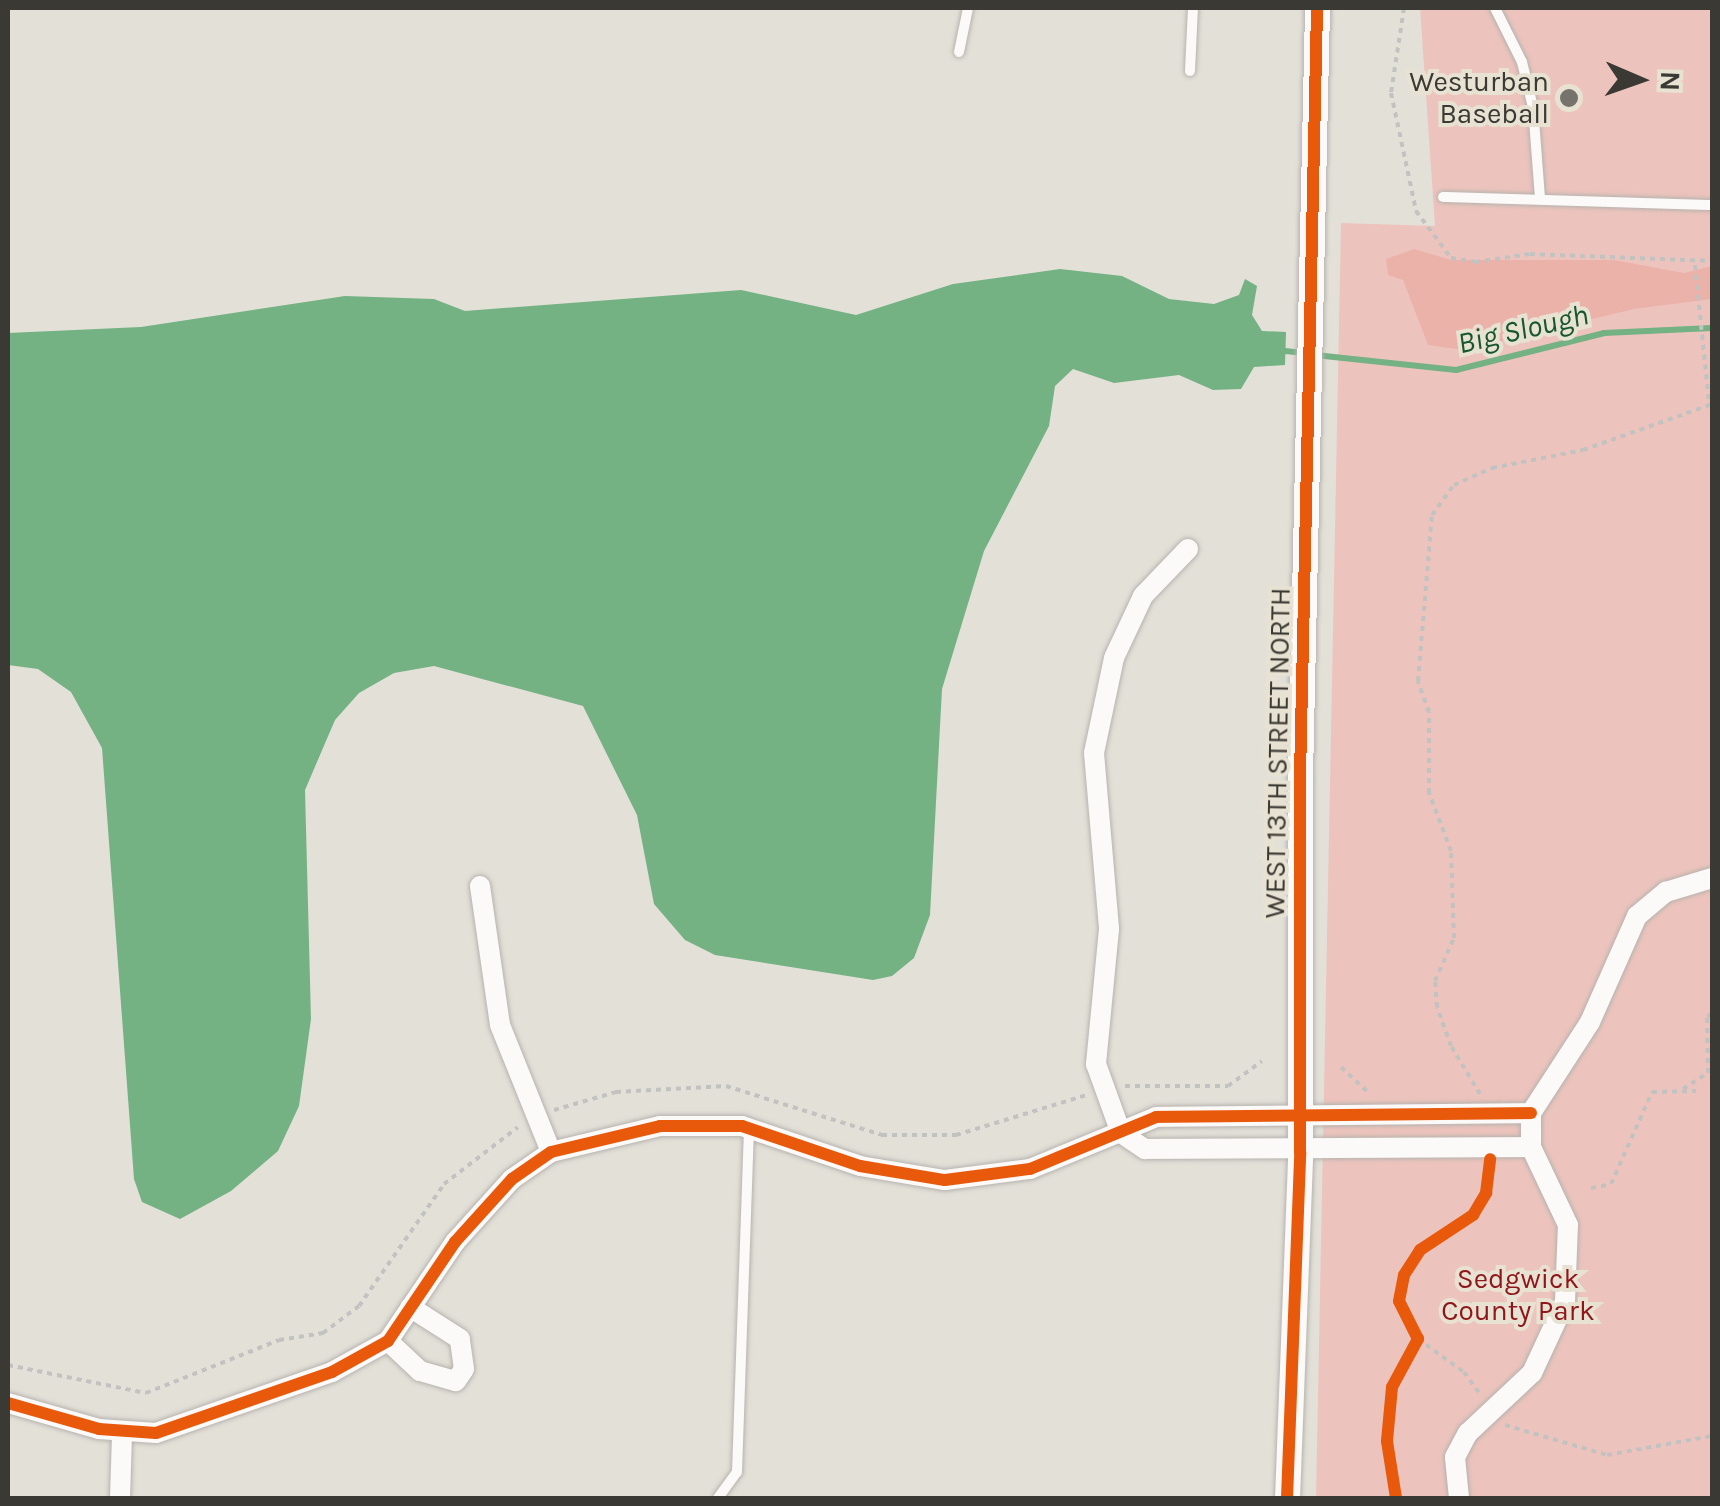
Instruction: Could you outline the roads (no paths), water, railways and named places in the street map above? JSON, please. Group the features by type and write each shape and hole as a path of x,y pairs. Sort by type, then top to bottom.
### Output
{"street":[{"name":"WEST 13TH STREET NORTH","path":"1286,1498 1300,1152 1317,8"},
{"path":"1188,549 1142,596 1100,706 1094,753 1109,930 1095,1033 1102,1090 1121,1132 1145,1148 1300,1152 1531,1147"},
{"path":"1459,1498 1455,1457 1532,1372 1564,1302 1568,1225 1531,1147 1531,1113 1590,1022 1636,916 1666,892 1712,878"},
{"path":"480,886 493,997 551,1152"},
{"path":"8,1404 122,1432 186,1427 332,1372 388,1340 489,1204 551,1152 660,1126 750,1128 873,1169 944,1180 1030,1169 1156,1117 1300,1112 1531,1113"},
{"path":"388,1340 420,1371 456,1381 464,1369 460,1339 410,1307"},
{"path":"120,1498 122,1432"}],"lane":[{"path":"959,52 968,8"},
{"path":"1190,70 1193,8"},
{"path":"1495,8 1522,62 1533,107 1540,200"},
{"path":"1443,197 1712,205"},
{"path":"718,1498 737,1472 750,1128"}],"waterway":[{"name":"Big Slough","path":"1315,355 1456,370 1604,333 1712,328"},
{"name":"Big Slough","path":"1285,351 1303,353"}],"place":[{"name":"Westurban Baseball","path":"1569,98"}],"park label":[{"name":"Sedgwick County Park","path":"1518,1295"}]}
